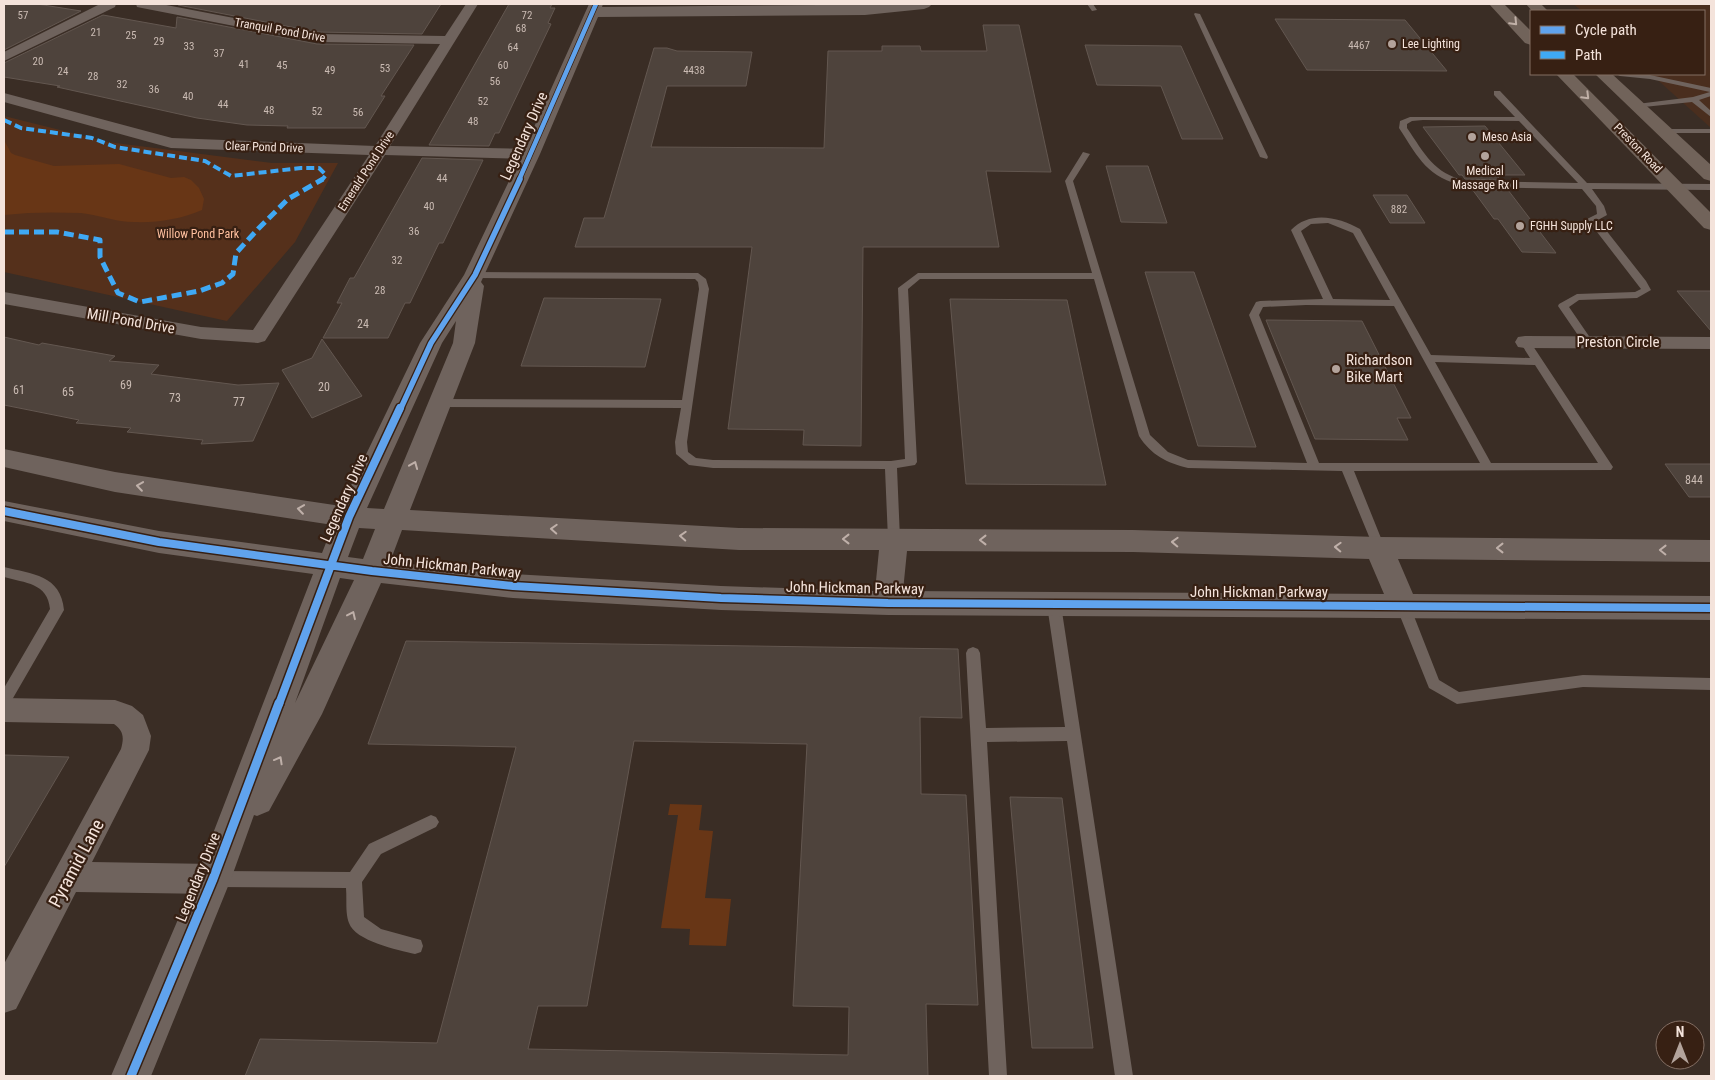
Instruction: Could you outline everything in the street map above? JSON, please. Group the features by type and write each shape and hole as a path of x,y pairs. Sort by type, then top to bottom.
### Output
{"main road":[{"path":"1496,4 1530,39"},
{"name":"Preston Road","path":"1565,75 1711,224"},
{"name":"Preston Road","path":"1604,75 1711,175"}],"street":[{"path":"4,57 110,4"},
{"name":"Tranquil Pond Drive","path":"142,4 318,38 449,40"},
{"name":"Emerald Pond Drive","path":"258,337 380,150 472,4"},
{"path":"595,8 864,10 924,4"},
{"name":"Legendary Drive","path":"131,1076 213,879 349,517 432,343 474,275 531,154 595,8"},
{"name":"Clear Pond Drive","path":"4,97 171,143 531,154"},
{"name":"Legendary Drive","path":"213,879 311,704 372,571 464,343 474,275"},
{"name":"Mill Pond Drive","path":"4,298 201,333 258,337"},
{"name":"Preston Circle","path":"1524,342 1711,343"},
{"path":"4,458 114,482 349,517 739,539 1133,541 1379,548 1711,551"},
{"name":"John Hickman Parkway","path":"4,511 158,542 330,566 513,586 745,600 1054,605 1711,608"},
{"path":"888,603 894,539"},
{"path":"1379,548 1403,606"},
{"name":"Pyramid Lane","path":"4,710 115,712 127,716 136,726 138,740 136,750 4,997"},
{"path":"68,877 213,879"}],"lane":[{"path":"1197,14 1264,156"},
{"path":"1630,75 1650,77 1711,92"},
{"path":"1637,106 1694,99 1711,92"},
{"path":"1497,93 1585,186 1600,206 1602,215 1592,219 1643,282 1646,290 1637,295 1577,297 1563,306 1588,342"},
{"path":"1694,99 1711,115"},
{"path":"1520,119 1410,119 1403,123 1403,128 1428,166 1437,175 1449,181 1466,184 1711,187"},
{"path":"1664,131 1711,131"},
{"path":"1086,154 1069,181 1145,436 1151,446 1174,461 1188,464 1315,467 1607,467 1524,342"},
{"path":"1330,302 1296,230 1308,221 1328,221 1346,224 1358,231 1488,467"},
{"path":"474,275 698,276 702,281 704,289 687,404 682,454 693,462 713,464 891,465 907,464 911,462 912,458 903,288 918,276 1098,276"},
{"path":"1315,467 1254,315 1260,304 1398,303"},
{"path":"1429,358 1538,362"},
{"path":"440,403 687,404"},
{"path":"891,465 894,539"},
{"path":"1346,467 1379,548"},
{"path":"4,572 52,588 58,600 57,610 4,701"},
{"path":"1054,605 1124,1076"},
{"path":"1403,606 1434,684 1457,698 1583,681 1711,684"},
{"path":"973,652 998,1076"},
{"path":"978,735 1073,734"},
{"path":"416,946 377,936 356,921 354,880 375,849 431,822"},
{"path":"213,879 354,880"}],"shaded area":[{"path":"1573,4 1711,4 1711,128 1652,75 1705,75 1705,10 1581,10"},
{"path":"4,140 11,153 54,166 119,164 171,178 184,177 191,180 199,188 204,199 202,210 177,218 142,222 127,222 81,213 42,212 4,215"},
{"path":"670,804 702,805 699,830 713,831 705,898 731,899 726,946 689,945 690,929 661,928 678,815 668,815"}],"green space":[{"name":"Willow Pond Park","path":"4,116 108,142 272,163 338,163 295,242 227,321 4,272"}],"building":[{"path":"4,4 37,4 81,11 4,50"},
{"path":"178,4 441,4 422,34 317,32"},
{"path":"509,4 552,4 550,8 555,8 548,23 551,24 499,133 495,133 489,146 429,145"},
{"path":"103,15 176,28 177,17 317,44 414,45 381,96 385,96 365,128 287,128 288,126 247,125 197,118 57,87 60,86 4,77 4,63"},
{"path":"1275,19 1405,20 1447,71 1307,70"},
{"path":"983,25 1019,25 1051,172 986,171 999,247 863,247 861,446 803,445 804,430 728,429 752,247 575,247 584,218 604,218 654,48 667,48 677,51 752,52 746,86 667,86 651,147 824,148 828,51 882,51 882,46 920,46 921,51 987,51"},
{"path":"1085,45 1181,46 1223,139 1182,139 1161,86 1097,85"},
{"path":"1485,126 1525,175 1497,175 1500,180 1465,179 1462,175 1459,175 1423,127"},
{"path":"422,158 483,160 443,243 439,243 410,303 405,303 388,338 323,338 342,303 337,303 350,278 354,278"},
{"path":"1106,166 1148,166 1167,223 1121,222"},
{"path":"1472,189 1508,190 1556,253 1522,252 1498,219 1494,219"},
{"path":"1373,195 1407,195 1425,223 1390,223"},
{"path":"1145,272 1194,272 1256,447 1198,446"},
{"path":"1677,291 1711,291 1711,331"},
{"path":"544,298 661,299 645,367 521,366"},
{"path":"950,299 1067,300 1106,485 966,484"},
{"name":"Richardson Bike Mart","path":"1266,320 1362,321 1411,418 1397,418 1408,440 1315,439"},
{"path":"4,337 39,345 42,343 115,356 109,361 159,365 151,374 238,385 279,383 253,441 201,444 203,440 127,432 131,428 76,423 79,420 4,405"},
{"path":"322,339 362,396 312,418 282,370 312,358"},
{"path":"1665,464 1711,464 1711,497 1689,497"},
{"path":"406,641 958,649 962,718 920,717 921,794 966,795 978,1005 926,1004 928,1076 245,1076 260,1039 437,1043 516,747 368,744","holes":["634,741 807,744 793,1006 849,1007 848,1055 528,1049 538,1006 587,1006"]},
{"path":"4,755 69,757 4,867"},
{"path":"1010,797 1062,798 1093,1048 1032,1048"}],"marked path":[{"path":"4,120 21,128 92,138 115,147 205,161 231,176 301,168 319,168 326,175 320,182 288,199 258,229 236,253 233,274 222,283 199,291 140,302 118,293 100,257 100,240 57,232 4,232"}],"cycle path":[{"path":"131,1076 213,879 349,517 431,343 475,275 531,154 596,4"},
{"path":"4,511 159,542 372,571 513,586 721,598 888,603 1711,608"}],"place":[{"name":"Lee Lighting","path":"1392,44"},
{"name":"Meso Asia","path":"1472,137"},
{"name":"Medical Massage Rx II","path":"1485,156"},
{"name":"FGHH Supply LLC","path":"1520,226"},
{"name":"Richardson Bike Mart","path":"1336,369"}]}
